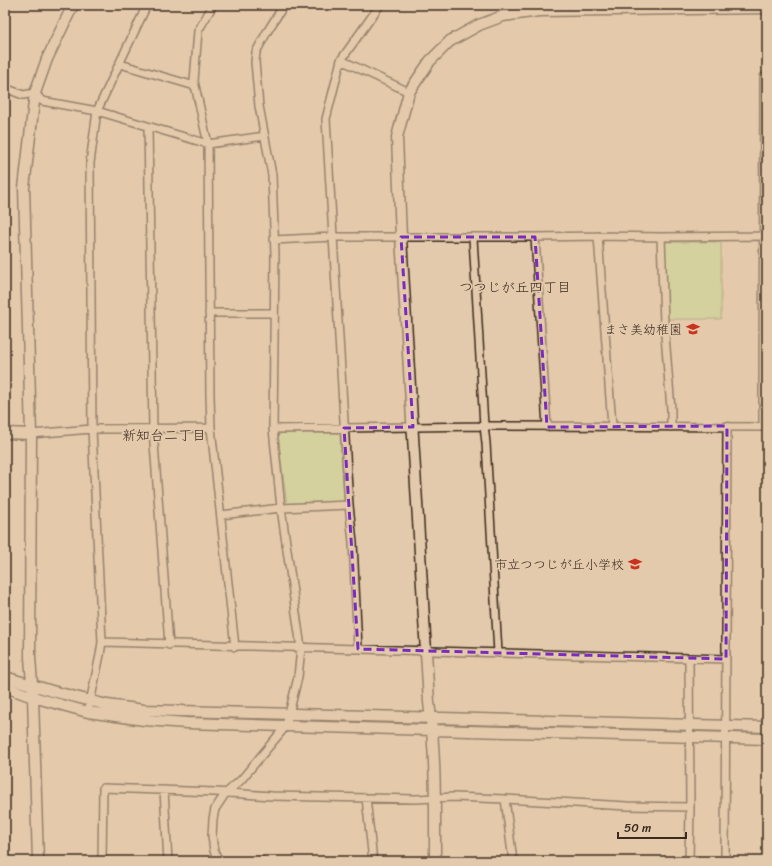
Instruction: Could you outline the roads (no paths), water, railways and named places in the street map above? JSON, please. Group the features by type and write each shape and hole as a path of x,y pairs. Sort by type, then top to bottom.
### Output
{"street":[{"path":"38,861 33,697 30,656 31,434 24,188 36,93 47,59 73,5"},
{"path":"88,712 102,642 92,429 90,163 97,112 147,5"},
{"path":"214,5 198,31 194,81 208,144 211,428 235,646"},
{"path":"262,861 219,861 214,851 212,836 215,809 225,794 241,780 286,726 298,677 301,648 281,508 273,429 275,254 272,175 259,106 255,57 256,52 267,32 284,5"},
{"path":"358,649 353,542 344,428 326,119 340,60 380,5"},
{"path":"435,861 433,729 429,702 401,237 397,137 409,92 430,61 450,41 479,25 503,16 539,11 728,7 767,8"},
{"path":"340,60 409,92"},
{"path":"120,64 195,86"},
{"path":"273,429 484,426 765,427 764,77 767,77"},
{"path":"5,88 22,95 36,93"},
{"path":"36,93 42,101 97,112 208,144 265,136"},
{"path":"148,127 153,430 169,645"},
{"path":"274,240 332,237 473,238 598,236 661,238 765,236"},
{"path":"598,236 612,426"},
{"path":"535,237 547,427"},
{"path":"473,238 498,653"},
{"path":"661,238 664,323 671,408 671,426"},
{"path":"209,312 274,313"},
{"path":"725,861 727,426"},
{"path":"5,433 31,434 92,429 153,430 211,428"},
{"path":"220,515 281,508 349,505"},
{"path":"102,642 726,659"},
{"path":"689,658 689,861"},
{"path":"5,677 32,686 90,701 144,710 767,727"},
{"path":"5,687 33,697 88,712 144,720 187,723 767,739"},
{"path":"102,861 103,788 272,796 366,798 453,797 627,806 690,807"},
{"path":"164,790 168,861"},
{"path":"366,798 373,861"},
{"path":"505,799 513,861"}],"place":[{"name":"まさ美幼稚園","path":"693,329"},
{"name":"市立つつじが丘小学校","path":"635,564"}],"district":[{"name":"つつじが丘四丁目","path":"515,287"},
{"name":"新知台二丁目","path":"164,435"}]}
